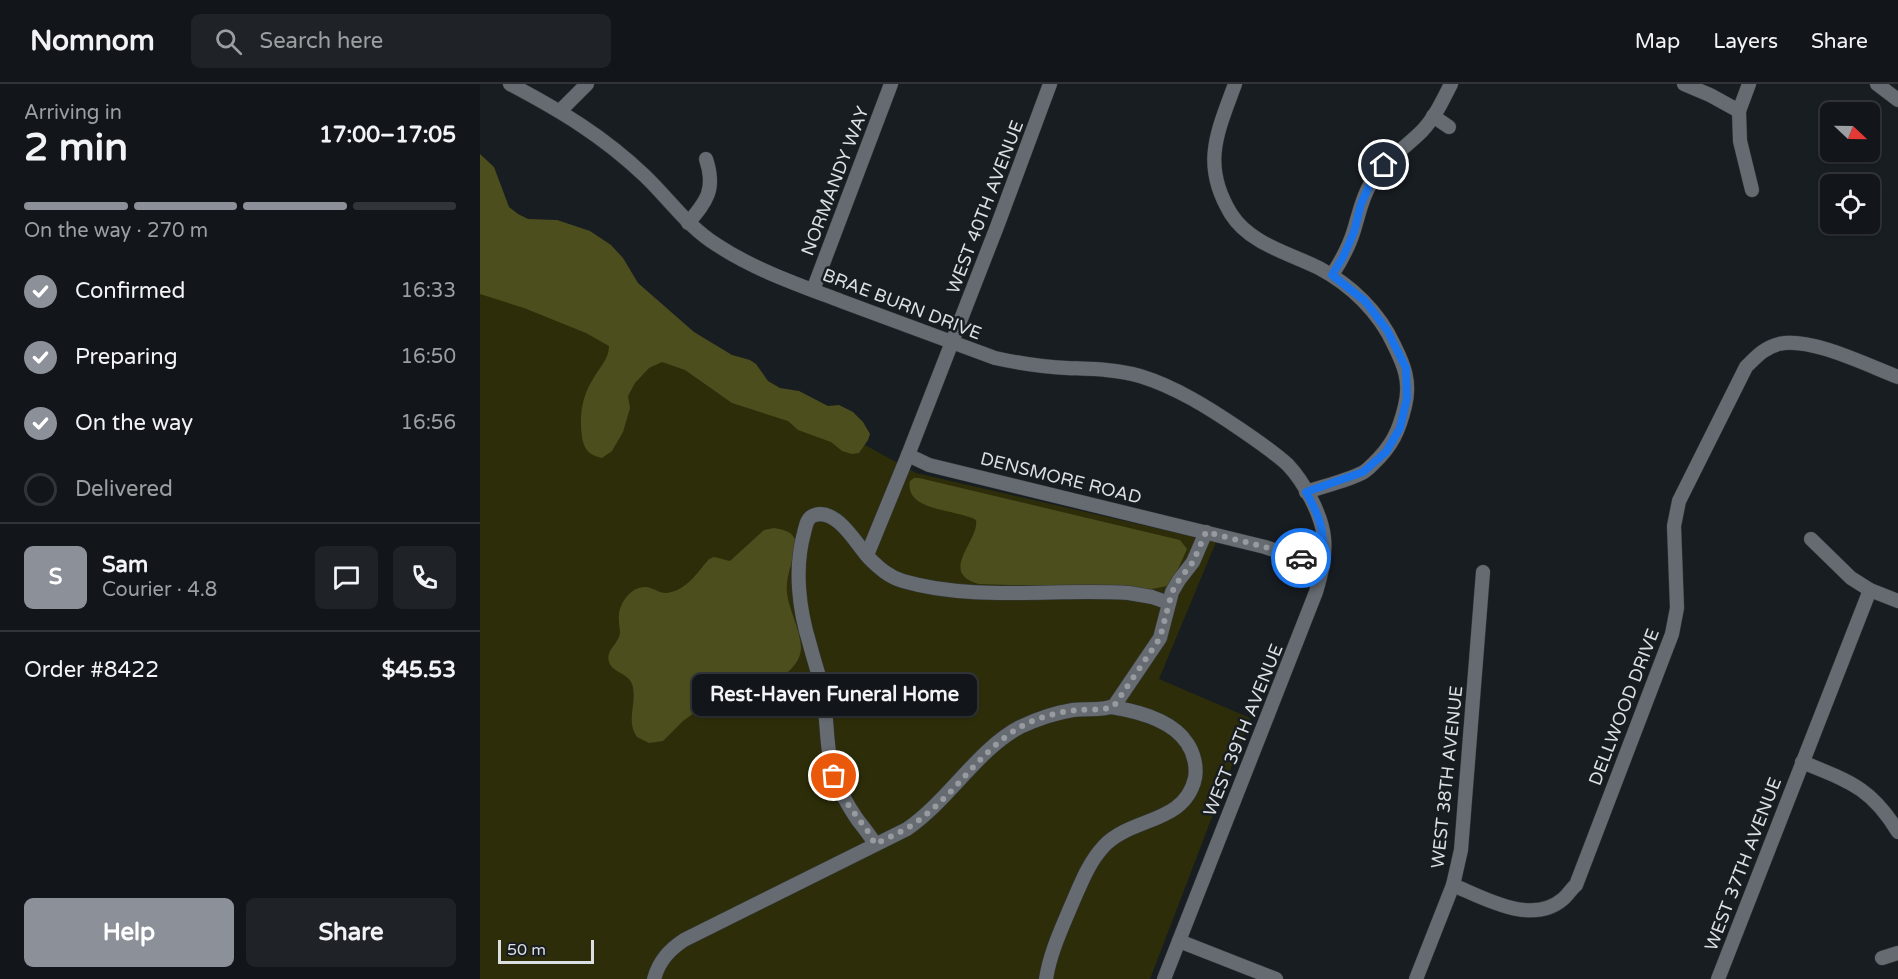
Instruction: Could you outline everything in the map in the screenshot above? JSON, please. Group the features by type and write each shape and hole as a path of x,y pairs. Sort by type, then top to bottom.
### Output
{"street":[{"name":"BRAE BURN DRIVE","path":"510,84 560,111 618,152 646,177 694,230 730,254 771,274 995,358 1020,364 1099,369 1138,375 1168,387 1211,410 1262,444 1289,466 1306,492"},
{"path":"560,111 587,84"},
{"name":"NORMANDY WAY","path":"813,290 891,84"},
{"name":"WEST 40TH AVENUE","path":"952,342 1050,84"},
{"path":"1235,84 1216,135 1215,180 1223,200 1233,216 1251,235 1332,275 1365,301 1387,330 1406,368 1407,398 1400,428 1386,452 1363,472 1306,492"},
{"path":"1332,275 1354,232 1361,204 1370,184 1384,165 1423,129 1451,84"},
{"path":"1684,84 1739,111"},
{"path":"1749,84 1739,111 1740,141 1752,190"},
{"path":"1877,84 1898,100"},
{"path":"1433,116 1449,127"},
{"path":"688,223 705,204 709,193 711,177 706,159"},
{"path":"867,555 952,342"},
{"name":"DELLWOOD DRIVE","path":"1453,885 1518,910 1544,909 1562,900 1576,885 1672,634 1677,608 1674,526 1679,501 1746,367 1761,352 1779,344 1800,342 1818,346 1898,377"},
{"name":"DENSMORE ROAD","path":"908,454 929,465 1206,532 1280,551 1323,566"},
{"name":"WEST 39TH AVENUE","path":"1164,979 1316,592 1323,566 1324,538 1318,513 1306,492"},
{"path":"875,844 847,803 834,776 827,738 823,691 804,623 799,578 802,538 808,519 813,515 826,515 846,528 867,555 887,574 894,578 927,586 989,592 1121,593 1145,595 1169,603"},
{"path":"1111,707 1114,706 1160,638 1175,586 1193,562 1206,532"},
{"path":"1811,540 1851,578 1870,590 1898,601"},
{"name":"WEST 38TH AVENUE","path":"1416,979 1453,885 1461,850 1484,572"},
{"name":"WEST 37TH AVENUE","path":"1718,979 1870,590"},
{"path":"1046,979 1054,945 1098,854 1105,845 1127,830 1169,813 1182,803 1192,787 1196,772 1191,748 1178,733 1152,718 1138,707 1132,698 1140,668"},
{"path":"654,979 666,955 684,940 907,829 924,817 980,760 1017,729 1039,718 1074,710 1111,707 1152,718"},
{"name":"WEST 37TH AVENUE","path":"1802,762 1850,782 1866,792 1879,805 1898,832"},
{"path":"1179,941 1276,979"},
{"path":"1882,958 1898,953"}],"shaded area":[{"path":"480,154 494,167 509,207 518,214 528,219 557,220 590,231 611,245 623,258 638,283 694,332 732,355 750,360 756,364 768,381 780,388 799,391 828,406 839,405 853,412 870,434 859,453 852,454 842,451 831,442 798,430 788,421 732,403 685,370 662,362 649,368 635,383 628,396 630,408 623,432 612,451 602,458 590,453 582,437 582,407 589,386 606,359 609,346 586,333 524,308 480,294"},
{"path":"480,200 825,423 916,473 1216,542 1159,679 1250,718 1150,979 480,979"},
{"path":"914,478 1180,540 1187,549 1175,576 1167,586 1152,589 979,584 967,579 961,572 963,555 976,528 976,520 934,508 915,499 910,491 910,481"},
{"path":"774,528 790,533 796,542 787,586 788,600 801,647 797,661 781,678 767,686 740,691 728,690 714,702 683,721 663,741 649,743 637,737 632,724 634,697 632,684 627,677 611,666 608,658 610,650 619,637 619,615 624,600 631,592 640,588 648,587 664,593 674,591 691,580 709,559 714,557 730,561 764,530"}],"way so far":[{"path":"834,776 847,803 875,844 907,829 924,817 980,760 1017,729 1039,718 1058,713 1114,706 1160,638 1172,592 1191,566 1206,532 1301,558"}],"place":[{"name":"Rest-Haven Funeral Home","path":"834,776"}],"route":[{"path":"1301,558 1323,566 1324,538 1318,513 1306,492 1363,472 1386,452 1400,428 1407,398 1406,368 1387,330 1365,301 1332,275 1354,232 1361,204 1370,184 1384,165"}]}
